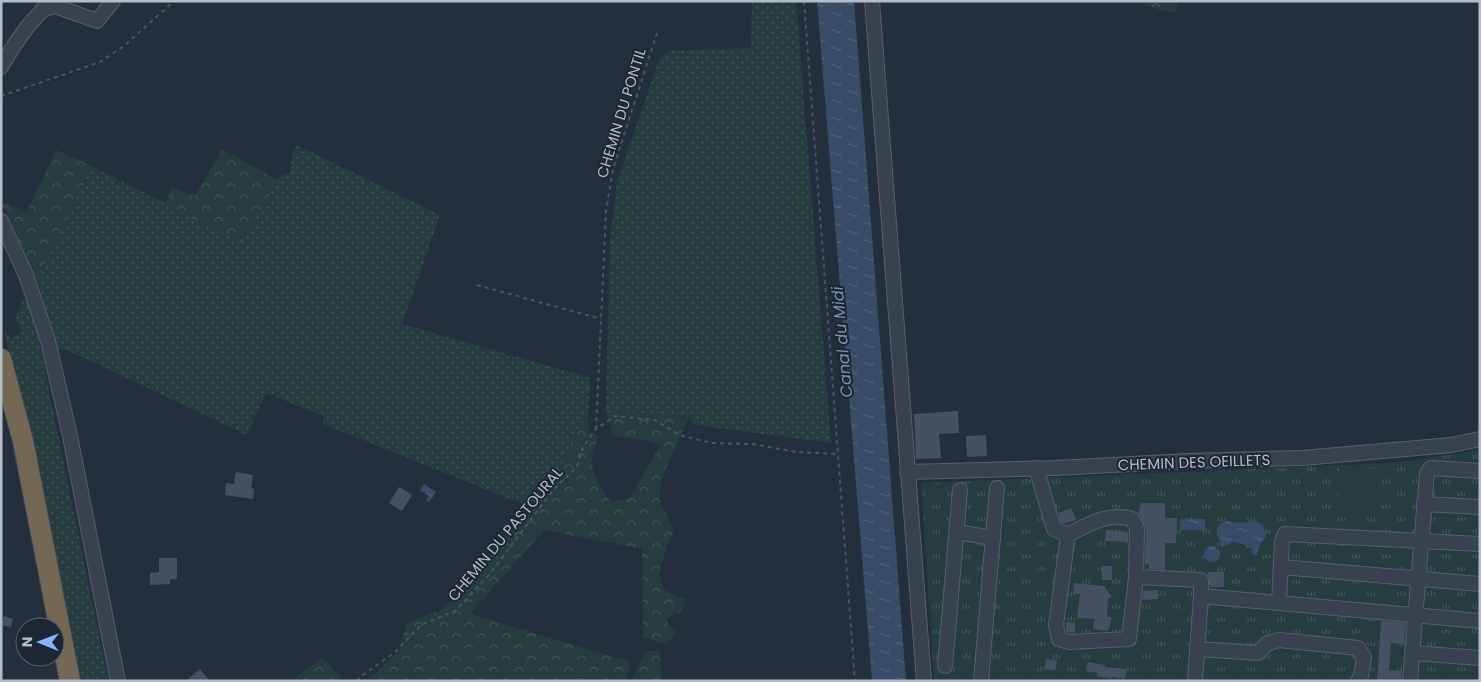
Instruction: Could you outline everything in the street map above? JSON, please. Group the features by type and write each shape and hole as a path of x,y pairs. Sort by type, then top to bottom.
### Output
{"highway":[{"path":"1,359 23,442 70,681"},
{"path":"1,387 27,501 49,617"},
{"path":"58,667 60,681"}],"street":[{"path":"1,67 10,51 46,5 55,6 96,21 113,1"},
{"path":"872,1 924,681"},
{"path":"1,221 26,275 48,341 70,436 118,681"},
{"name":"CHEMIN DES OEILLETS","path":"907,472 1303,458 1452,445 1480,439"},
{"path":"1036,468 1054,530 1068,535 1097,519 1125,517 1132,519 1137,528 1136,577 1129,639 1069,642 1059,639 1056,625 1068,535"},
{"path":"1410,681 1427,473 1431,468 1480,471"},
{"path":"981,681 997,488"},
{"path":"945,666 960,490"},
{"path":"1424,504 1480,507"},
{"path":"957,532 993,538"},
{"path":"1279,602 1282,541 1285,534 1480,544"},
{"path":"1281,567 1480,584"},
{"path":"1136,577 1201,580 1196,681"},
{"path":"1201,596 1415,616 1480,620"},
{"path":"1198,650 1258,653 1268,644 1279,640 1358,648 1364,657 1361,676 1358,681"},
{"path":"1412,653 1480,658"}],"path":[{"path":"1,96 100,62 124,46 174,1"},
{"path":"804,1 856,681"},
{"name":"CHEMIN DU PONTIL","path":"596,428 606,211 612,178 657,33"},
{"path":"478,286 601,318"},
{"name":"CHEMIN DU PASTOURAL","path":"357,681 394,653 421,625 455,610 462,603 488,575 554,489 577,467 583,447 596,428 615,416 655,420 680,435 712,443 752,444 797,452 838,454"}],"green space":[{"path":"752,1 796,1 831,443 695,425 689,417 606,410 610,240 617,182 659,59 670,51 751,48"},
{"path":"1135,1 1178,1 1176,13 1163,11"},
{"path":"297,145 440,215 402,324 591,378 588,415 581,425 557,475 527,506 323,424 323,416 266,393 247,435 65,349 57,350 37,280 92,166 242,242 280,176 290,173 292,155"},
{"path":"222,149 278,180 242,243 165,204 172,187 195,196"},
{"path":"56,150 92,166 37,280 1,202 27,211"},
{"path":"23,299 32,306 108,681 81,681 23,408 4,331 11,338 22,331 15,319"},
{"path":"606,410 689,417 661,480 659,499 674,531 667,544 659,574 664,590 685,599 681,612 673,614 666,621 676,633 666,644 643,637 642,549 544,530 470,614 631,662 626,681 578,679 577,681 366,681 400,650 406,623 441,610 473,579 531,500 557,475 581,425 588,415 589,432 599,436 592,456 593,471 596,478 610,502 629,499 660,446 646,440 613,436"},
{"path":"1480,450 1480,681 934,681 921,483 1394,463"},
{"path":"1340,467 1377,469 1375,510 1338,508"},
{"path":"646,651 660,651 662,681 632,681"},
{"path":"322,658 341,677 340,681 291,681"}],"water":[{"path":"817,1 854,1 906,681 872,681"},
{"path":"424,484 436,492 429,502 426,500 429,496 420,490"},
{"path":"1180,519 1205,519 1205,530 1180,530"},
{"path":"1226,521 1239,523 1255,521 1263,525 1266,536 1260,544 1257,555 1253,554 1251,548 1246,548 1246,545 1234,542 1222,547 1217,536 1217,528"},
{"path":"1209,546 1215,546 1220,551 1218,560 1209,562 1204,557 1204,551"}],"building":[{"path":"958,411 959,433 939,434 941,458 916,459 914,414"},
{"path":"986,435 987,456 967,457 966,436"},
{"path":"236,472 253,475 251,488 254,489 253,499 225,495 226,483 234,484"},
{"path":"399,487 412,495 402,511 389,503"},
{"path":"1141,503 1165,503 1165,518 1177,518 1176,543 1165,543 1165,570 1149,569 1149,564 1145,565 1146,528 1138,513"},
{"path":"1071,508 1076,519 1065,524 1061,523 1058,513"},
{"path":"1106,530 1128,532 1128,542 1105,541"},
{"path":"159,558 177,558 177,579 170,579 170,584 150,585 150,573 159,572"},
{"path":"1102,566 1112,566 1112,580 1102,580"},
{"path":"1208,572 1224,572 1224,587 1210,587"},
{"path":"1074,583 1104,586 1112,597 1108,599 1107,617 1112,617 1108,631 1093,629 1095,619 1077,618 1080,594 1073,593"},
{"path":"1158,590 1158,599 1142,600 1143,591"},
{"path":"4,616 13,619 11,627 1,625"},
{"path":"1381,621 1406,623 1404,644 1391,643 1389,670 1402,671 1401,681 1377,681"},
{"path":"1066,622 1075,623 1075,633 1066,632"},
{"path":"1046,659 1057,660 1055,670 1045,669"},
{"path":"1088,662 1105,665 1105,667 1127,669 1125,679 1097,676 1098,673 1086,671"},
{"path":"200,669 210,681 186,681"}],"water label":[{"name":"Canal du Midi","path":"842,342"}]}
